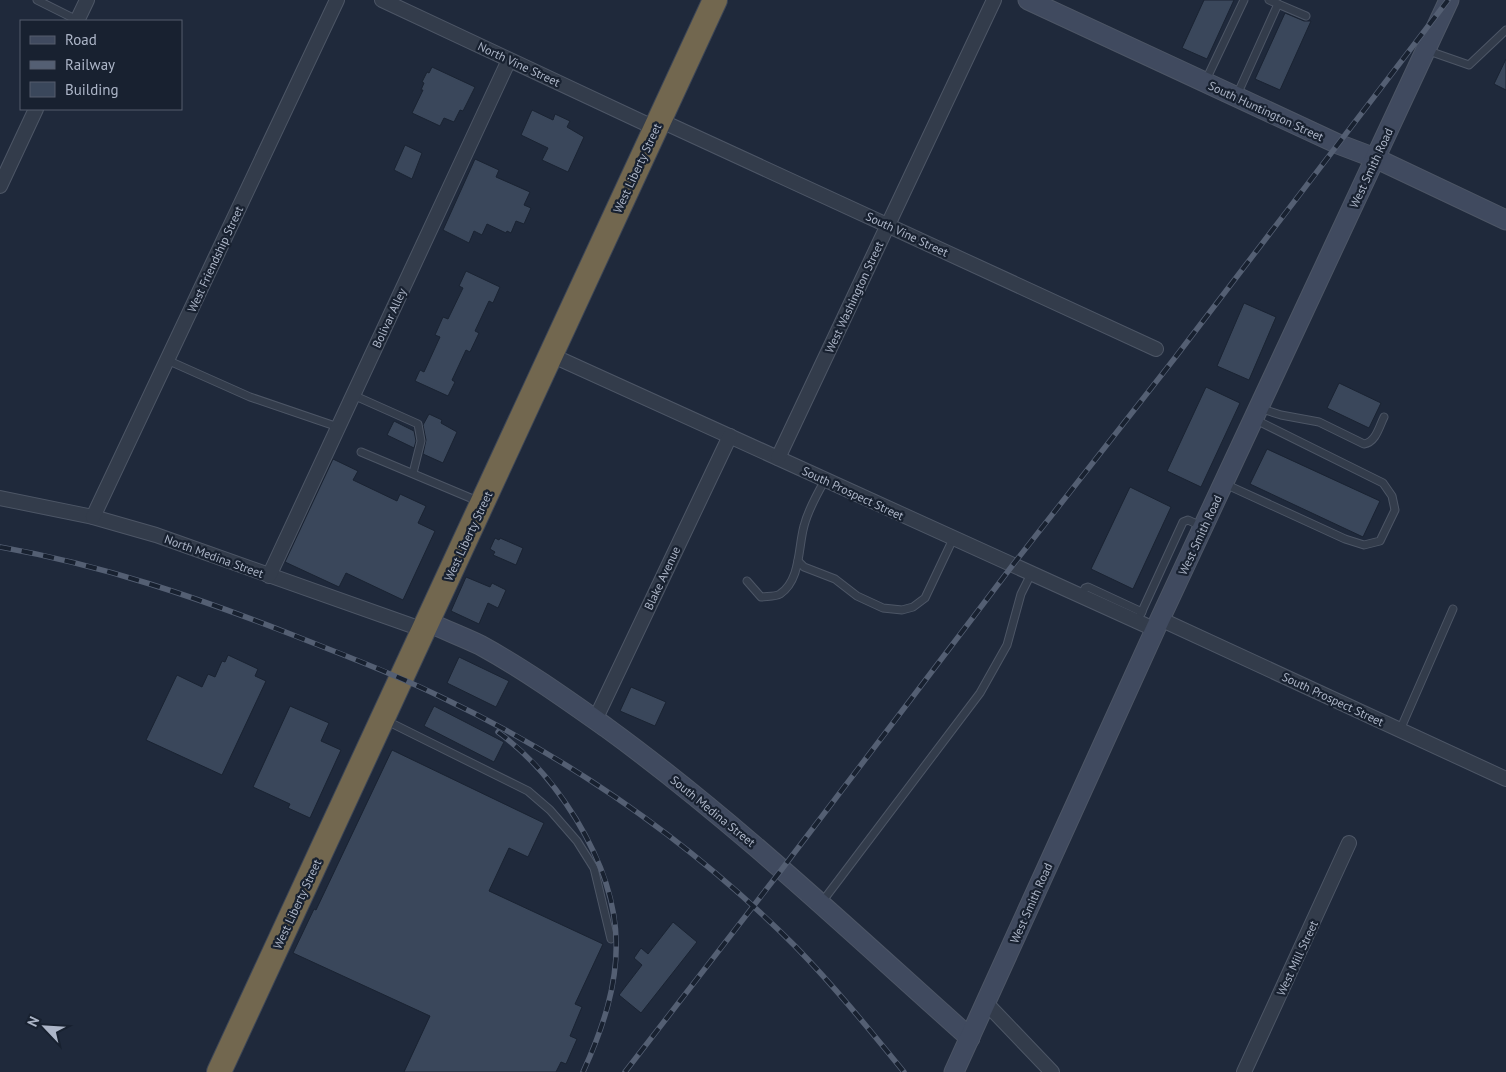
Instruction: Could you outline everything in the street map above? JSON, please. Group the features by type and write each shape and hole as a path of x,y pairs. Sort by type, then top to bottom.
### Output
{"highway":[{"name":"West Liberty Street","path":"219,1072 715,0"}],"street":[{"path":"77,20 86,0"},
{"name":"West Friendship Street","path":"92,518 337,0"},
{"name":"North Vine Street","path":"382,0 509,60 657,124"},
{"name":"West Washington Street","path":"778,458 994,0"},
{"name":"South Huntington Street","path":"1028,0 1338,144 1375,158 1506,220"},
{"name":"West Smith Road","path":"954,1072 1203,527 1449,0"},
{"name":"Bolivar Alley","path":"268,576 509,60"},
{"path":"0,186 36,110"},
{"name":"South Vine Street","path":"657,124 888,225 1156,348"},
{"name":"South Prospect Street","path":"551,355 1081,597 1158,625 1400,730 1506,779"},
{"name":"Blake Avenue","path":"595,720 730,436"},
{"name":"North Medina Street","path":"0,498 92,518 198,549 268,576 426,626"},
{"name":"South Medina Street","path":"426,626 480,646 525,673 643,755 705,804 822,903 970,1038"},
{"name":"West Mill Street","path":"1244,1072 1349,843"},
{"path":"986,1003 1052,1072"}],"lane":[{"path":"37,0 75,20"},
{"path":"1205,83 1244,0"},
{"path":"1269,0 1306,16"},
{"path":"1236,97 1278,4"},
{"path":"1426,50 1469,65 1506,30"},
{"path":"167,360 250,397 338,427"},
{"path":"352,395 418,424 421,441 413,474"},
{"path":"1256,414 1281,415 1319,422 1364,444 1371,442 1384,416"},
{"path":"1224,483 1344,539 1364,545 1380,541 1395,510 1392,496 1383,483 1256,414"},
{"path":"361,452 483,503"},
{"path":"747,581 761,597 779,595 788,585 798,561 804,525 825,480"},
{"path":"1139,617 1183,522 1188,520 1203,527"},
{"path":"798,561 804,567 835,579 857,596 883,608 902,610 913,607 925,598 953,539"},
{"path":"822,903 980,693 1007,645 1020,594 1031,574"},
{"path":"1400,730 1453,609"},
{"path":"382,719 528,791 550,810 577,841 594,868 611,939"}],"building":[{"path":"1204,0 1234,0 1207,59 1182,48"},
{"path":"1285,13 1304,21 1311,21 1280,90 1255,79"},
{"path":"1506,59 1506,90 1494,84"},
{"path":"432,67 475,87 463,111 460,110 454,122 444,118 440,126 412,113 423,90 421,90 424,83 422,82"},
{"path":"532,110 553,120 555,114 570,121 567,127 584,137 568,172 542,160 548,148 521,135"},
{"path":"405,145 422,153 412,179 394,170"},
{"path":"475,159 499,170 496,177 530,192 524,205 531,208 524,224 516,221 511,233 507,231 506,233 487,224 482,235 474,231 469,243 443,230"},
{"path":"466,271 500,287 493,303 489,301 475,331 479,333 470,352 466,350 452,380 455,382 448,396 415,381 420,370 424,372 440,337 435,335 443,317 448,319 463,288 459,286"},
{"path":"1244,303 1276,317 1249,380 1217,366"},
{"path":"1339,383 1381,403 1369,428 1327,408"},
{"path":"1206,387 1240,403 1201,487 1167,471"},
{"path":"429,414 442,420 441,423 457,432 443,463 423,454 426,440 423,425"},
{"path":"394,421 414,431 416,441 414,448 387,435"},
{"path":"1267,449 1380,501 1363,537 1250,484"},
{"path":"333,459 358,471 353,480 397,501 400,494 426,506 418,523 435,531 403,600 346,573 339,587 285,562"},
{"path":"1130,487 1171,507 1133,589 1091,569"},
{"path":"495,538 499,540 500,538 523,548 516,565 493,555 495,552 490,549"},
{"path":"466,577 490,587 492,583 506,590 498,608 488,603 479,624 451,611"},
{"path":"228,655 258,669 255,676 266,681 222,775 146,740 177,675 202,687 208,674 215,677 222,661 225,662"},
{"path":"459,657 509,681 496,707 447,683"},
{"path":"631,687 666,702 655,726 620,711"},
{"path":"290,706 329,723 321,741 341,750 310,818 288,808 290,804 253,787"},
{"path":"434,706 504,742 494,762 424,726"},
{"path":"392,750 544,823 528,857 509,848 489,891 603,944 575,1004 582,1007 570,1036 577,1039 566,1064 561,1062 556,1072 404,1072 430,1016 293,953 314,909 316,910"},
{"path":"673,922 697,942 641,1013 619,995 642,965 634,958 641,948 648,954"}],"railway":[{"path":"625,1072 1448,0"},
{"path":"0,547 38,554 112,573 185,595 257,621 405,680 538,748 629,806 715,872 756,908 824,977 904,1072"},
{"path":"498,732 542,772 560,794 576,819 594,852 606,884 614,914 616,944 614,975 608,1006 583,1072"}]}
